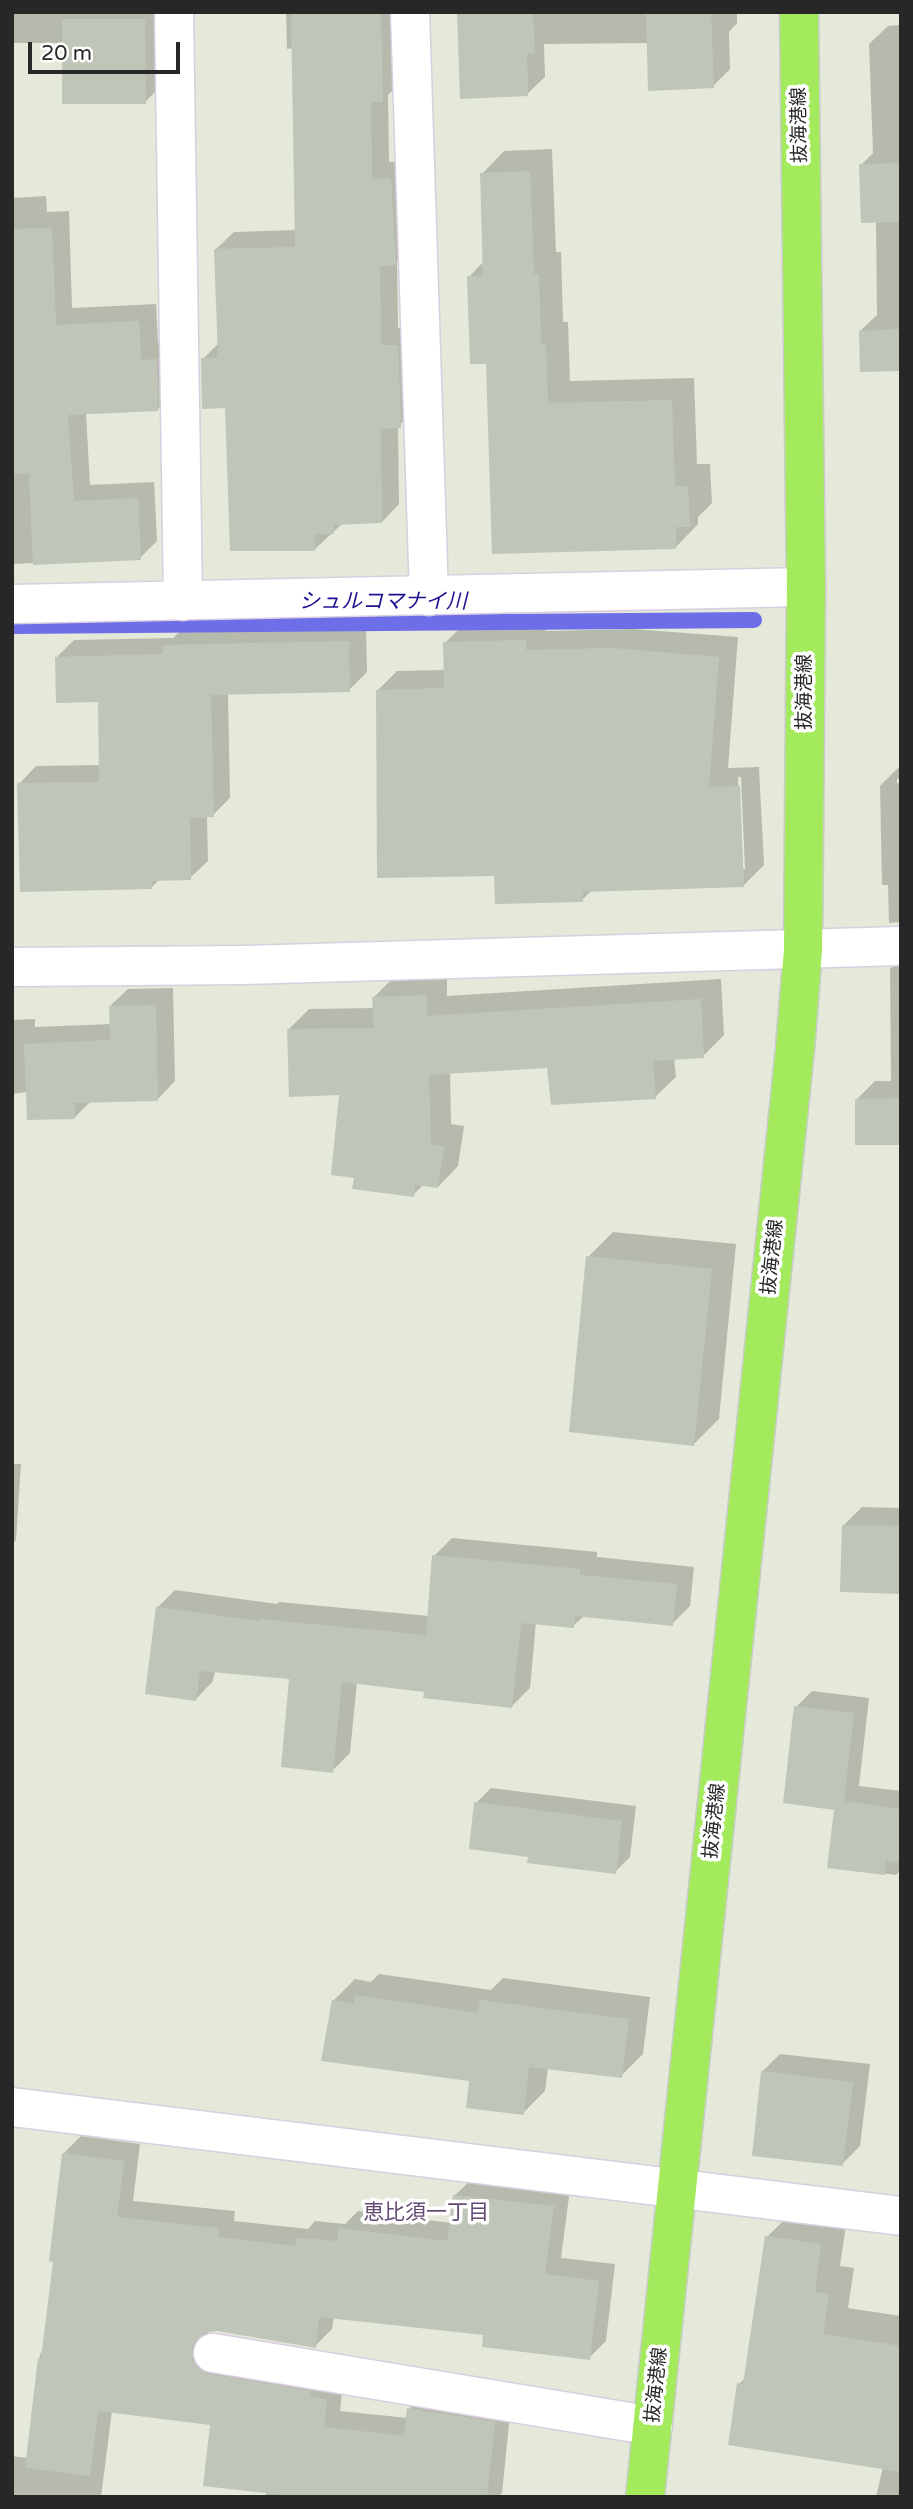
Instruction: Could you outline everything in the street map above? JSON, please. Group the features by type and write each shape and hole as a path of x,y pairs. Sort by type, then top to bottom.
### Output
{"main road":[{"name":"抜海港線","path":"645,2497 803,950 806,587 799,12"}],"street":[{"path":"174,12 183,601"},
{"path":"411,12 429,596"},
{"path":"12,604 806,587"},
{"path":"12,967 244,965 901,946"},
{"path":"13,2119 901,2216"},
{"path":"213,2353 653,2426"}],"building":[{"path":"291,12 381,12 383,102 371,102 372,179 391,178 396,265 380,266 381,345 398,345 401,428 381,429 382,523 334,525 334,534 314,534 315,551 230,551 225,408 202,409 201,358 218,358 214,249 295,247"},
{"path":"457,12 533,12 535,53 527,53 528,96 460,99"},
{"path":"646,12 711,12 714,88 648,91"},
{"path":"62,19 145,19 146,104 62,104"},
{"path":"901,163 901,222 861,223 859,164"},
{"path":"530,171 534,274 539,274 541,344 546,344 548,403 672,400 675,486 688,486 690,527 676,527 676,549 492,554 486,364 470,364 467,276 483,276 480,173"},
{"path":"52,228 56,325 139,321 141,360 157,359 158,411 68,415 74,501 138,498 141,560 33,565 29,473 12,474 12,229"},
{"path":"901,329 901,371 860,372 859,331"},
{"path":"526,640 526,650 612,648 719,657 709,787 740,786 744,887 583,892 583,902 495,904 494,876 377,878 376,690 444,688 443,642"},
{"path":"349,641 350,692 211,695 214,817 190,818 191,880 152,881 152,889 20,892 17,783 99,782 98,702 56,703 55,657 163,654 163,645"},
{"path":"427,995 427,1016 701,999 704,1058 653,1061 656,1099 551,1105 547,1068 429,1075 431,1145 444,1146 438,1188 415,1185 414,1197 352,1189 354,1178 331,1175 339,1095 289,1097 287,1029 374,1028 372,997"},
{"path":"156,1005 158,1101 75,1103 75,1119 27,1120 24,1044 110,1040 109,1006"},
{"path":"901,1098 901,1145 855,1145 855,1099"},
{"path":"586,1256 712,1269 694,1446 569,1432"},
{"path":"842,1525 901,1526 901,1594 840,1592"},
{"path":"432,1555 580,1569 580,1575 677,1584 673,1626 575,1616 574,1628 521,1623 512,1708 423,1698 424,1692 342,1682 333,1773 281,1767 289,1679 200,1671 196,1701 145,1694 156,1607 259,1621 426,1635"},
{"path":"794,1706 854,1713 844,1801 901,1809 901,1863 886,1861 885,1875 827,1868 834,1810 783,1803"},
{"path":"474,1802 622,1821 616,1874 527,1863 528,1857 469,1849"},
{"path":"355,1995 478,2013 480,2000 629,2019 622,2078 529,2067 524,2115 466,2108 469,2081 321,2061 332,2000 354,2004"},
{"path":"761,2071 853,2082 843,2166 752,2156"},
{"path":"62,2153 124,2161 117,2217 219,2228 218,2237 296,2246 297,2238 337,2241 339,2228 447,2241 453,2195 554,2206 545,2274 599,2281 590,2360 482,2347 483,2335 319,2317 316,2348 217,2331 205,2333 196,2340 191,2350 192,2360 199,2369 209,2374 311,2391 310,2397 327,2399 324,2427 404,2436 407,2408 495,2422 487,2497 301,2497 203,2486 210,2425 98,2411 90,2476 25,2468 53,2262 49,2261"},
{"path":"765,2236 821,2244 815,2292 829,2294 823,2334 901,2346 901,2472 728,2445 737,2383 743,2384"}],"waterway":[{"name":"シュルコマナイ川","path":"12,626 754,620"}],"district":[{"name":"恵比須一丁目","path":"426,2213"}]}
